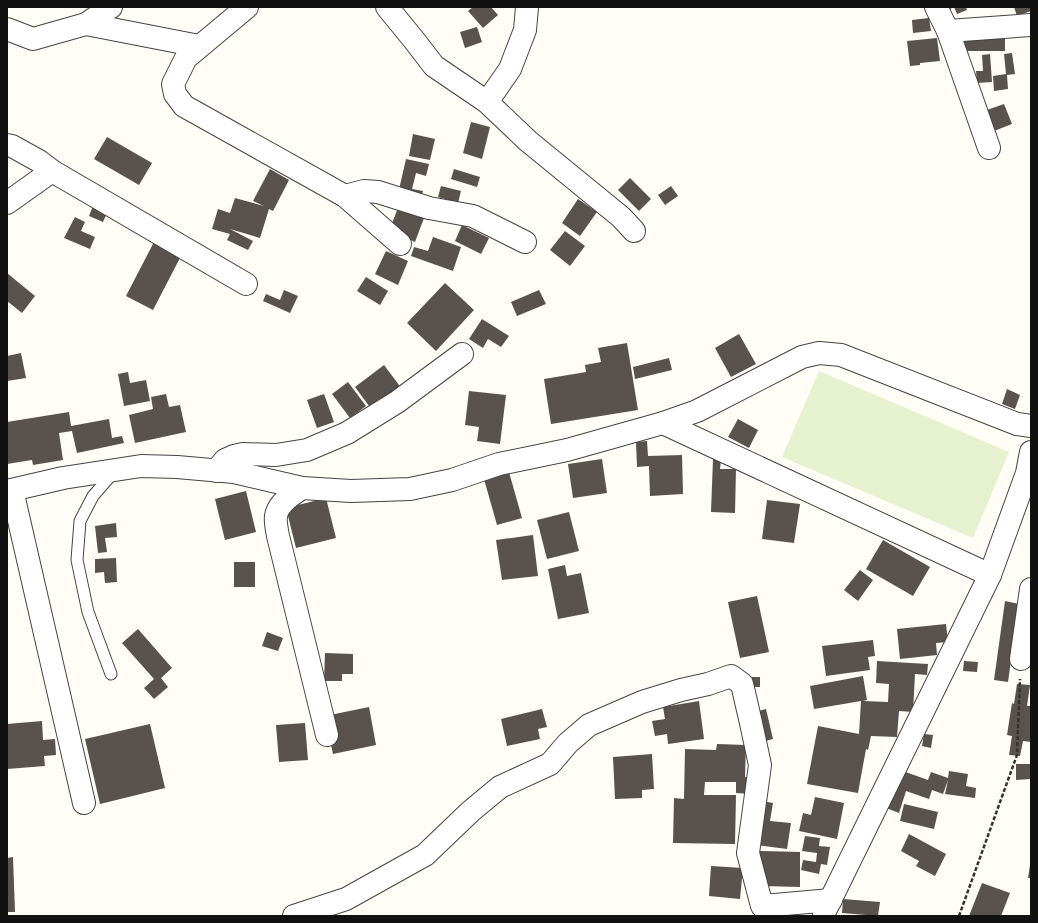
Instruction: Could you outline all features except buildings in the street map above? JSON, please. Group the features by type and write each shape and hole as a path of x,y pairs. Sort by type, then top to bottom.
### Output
{"street":[{"path":"7,30 32,39 86,24 111,7"},
{"path":"247,7 186,58 173,84 175,94 184,106 344,196 400,244"},
{"path":"387,7 434,66 487,102 528,141 621,217 634,231"},
{"path":"487,102 510,69 525,30 528,7"},
{"path":"936,7 948,30 989,148"},
{"path":"86,24 199,46"},
{"path":"948,30 1031,25"},
{"path":"7,145 12,146 39,161 52,171 246,284"},
{"path":"7,203 52,171"},
{"path":"344,196 364,191 378,192 430,208 473,216 525,242"},
{"path":"84,803 9,490 63,478 141,466 177,467 234,472 302,488 351,490 410,489 452,480 499,464 567,450 663,423 698,411 802,357 819,353 841,355 1017,424 1031,426"},
{"path":"216,471 225,460 234,456 243,454 276,455 307,450 347,433 397,402 462,354"},
{"path":"663,423 990,575"},
{"path":"294,916 346,899 425,855 500,787 550,764 568,742 589,725 642,702 681,690 708,684 731,676 742,684 760,765 748,853 762,906 822,911 990,575 1027,473 1031,452"},
{"path":"302,488 278,508 276,517 278,536 327,735"},
{"path":"1020,659 1031,589"}],"lane":[{"path":"111,674 88,612 77,560 80,521 93,496 116,470"}],"path":[{"path":"959,916 1017,755 1020,659"}],"green space":[{"path":"819,371 1009,452 973,538 782,457"}]}
